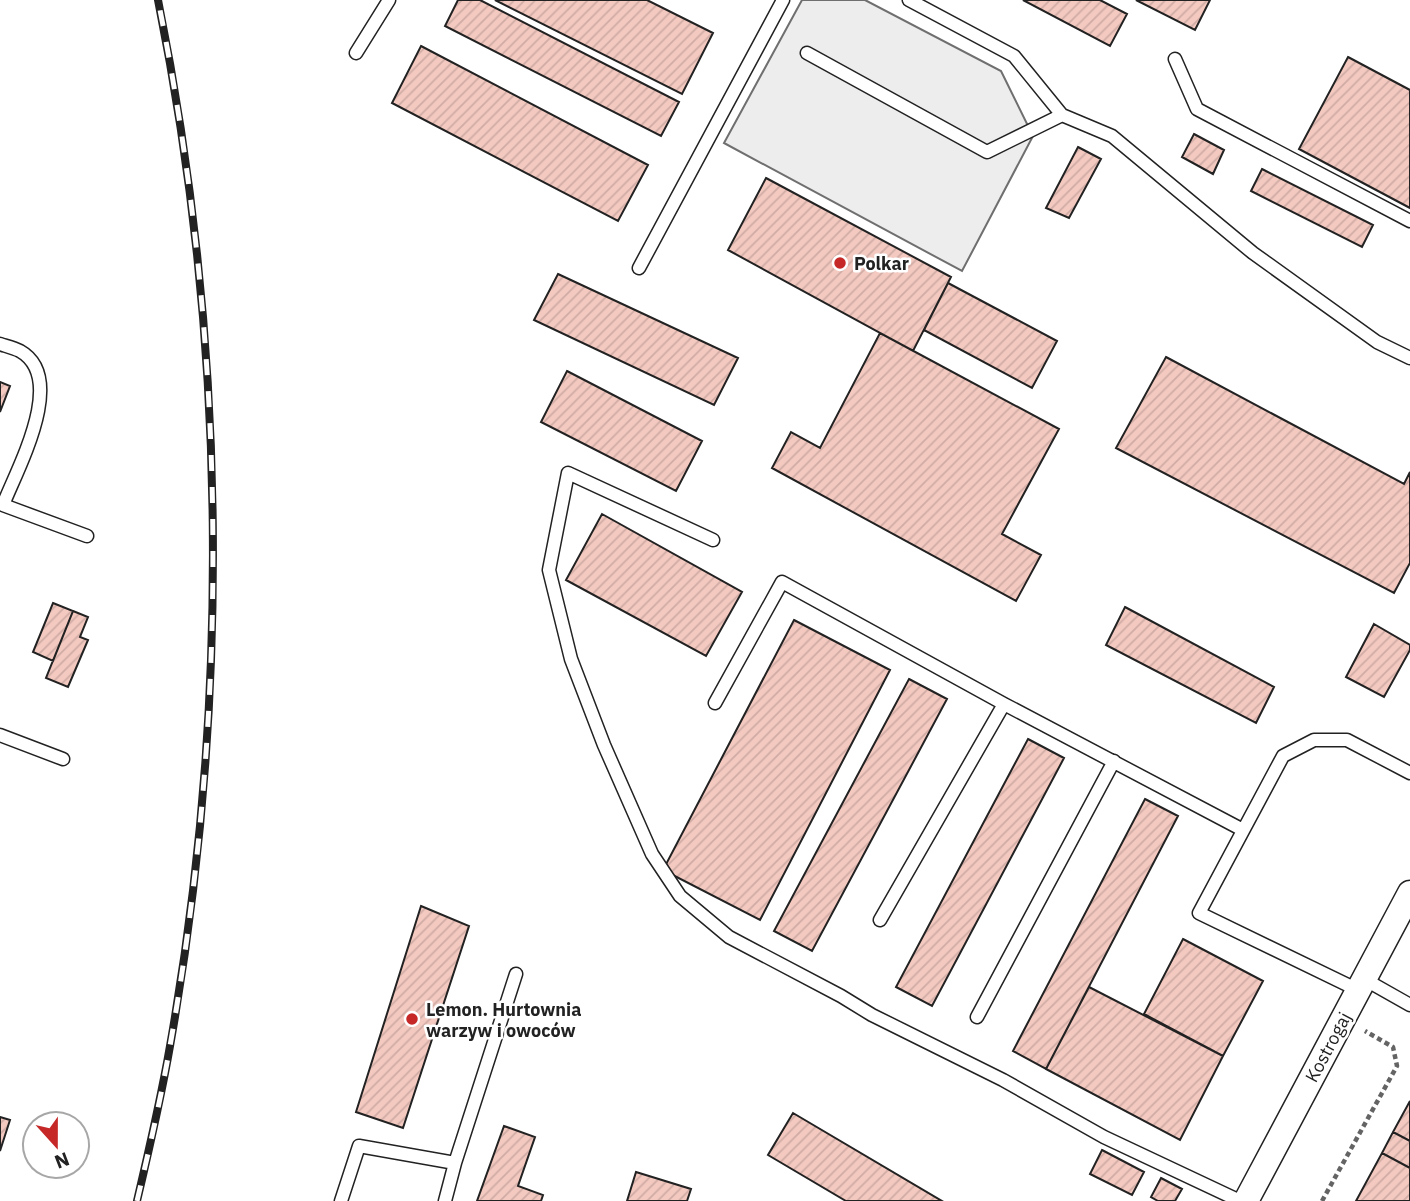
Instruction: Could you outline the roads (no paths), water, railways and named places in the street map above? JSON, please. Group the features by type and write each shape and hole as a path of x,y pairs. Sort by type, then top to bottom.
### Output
{"street":[{"name":"Kostrogaj","path":"1246,1201 1410,893"}],"lane":[{"path":"356,53 389,0"},
{"path":"639,268 783,0"},
{"path":"909,0 1014,56 1062,115 1112,136 1253,253 1377,342 1410,358"},
{"path":"807,53 987,152 1062,115"},
{"path":"1175,59 1197,109 1410,220"},
{"path":"0,344 22,352 33,363 40,382 41,400 3,505 87,536"},
{"path":"713,540 568,473 549,570 571,659 604,745 652,854 680,896 729,937 872,1015 1003,1080 1104,1137 1240,1201"},
{"path":"715,703 782,582 1004,704 1243,830"},
{"path":"880,920 1004,704"},
{"path":"0,735 63,759"},
{"path":"1410,773 1347,740 1314,740 1283,756 1199,913 1410,1005"},
{"path":"977,1017 1114,761"},
{"path":"445,1201 516,974"},
{"path":"341,1201 359,1146 455,1163"}],"railway":[{"path":"137,1201 166,1065 190,916 204,785 211,654 213,522 208,391 198,260 181,129 158,0"}],"place":[{"name":"Polkar","path":"840,263"},
{"name":"Lemon. Hurtownia warzyw i owoców","path":"412,1019"}]}
